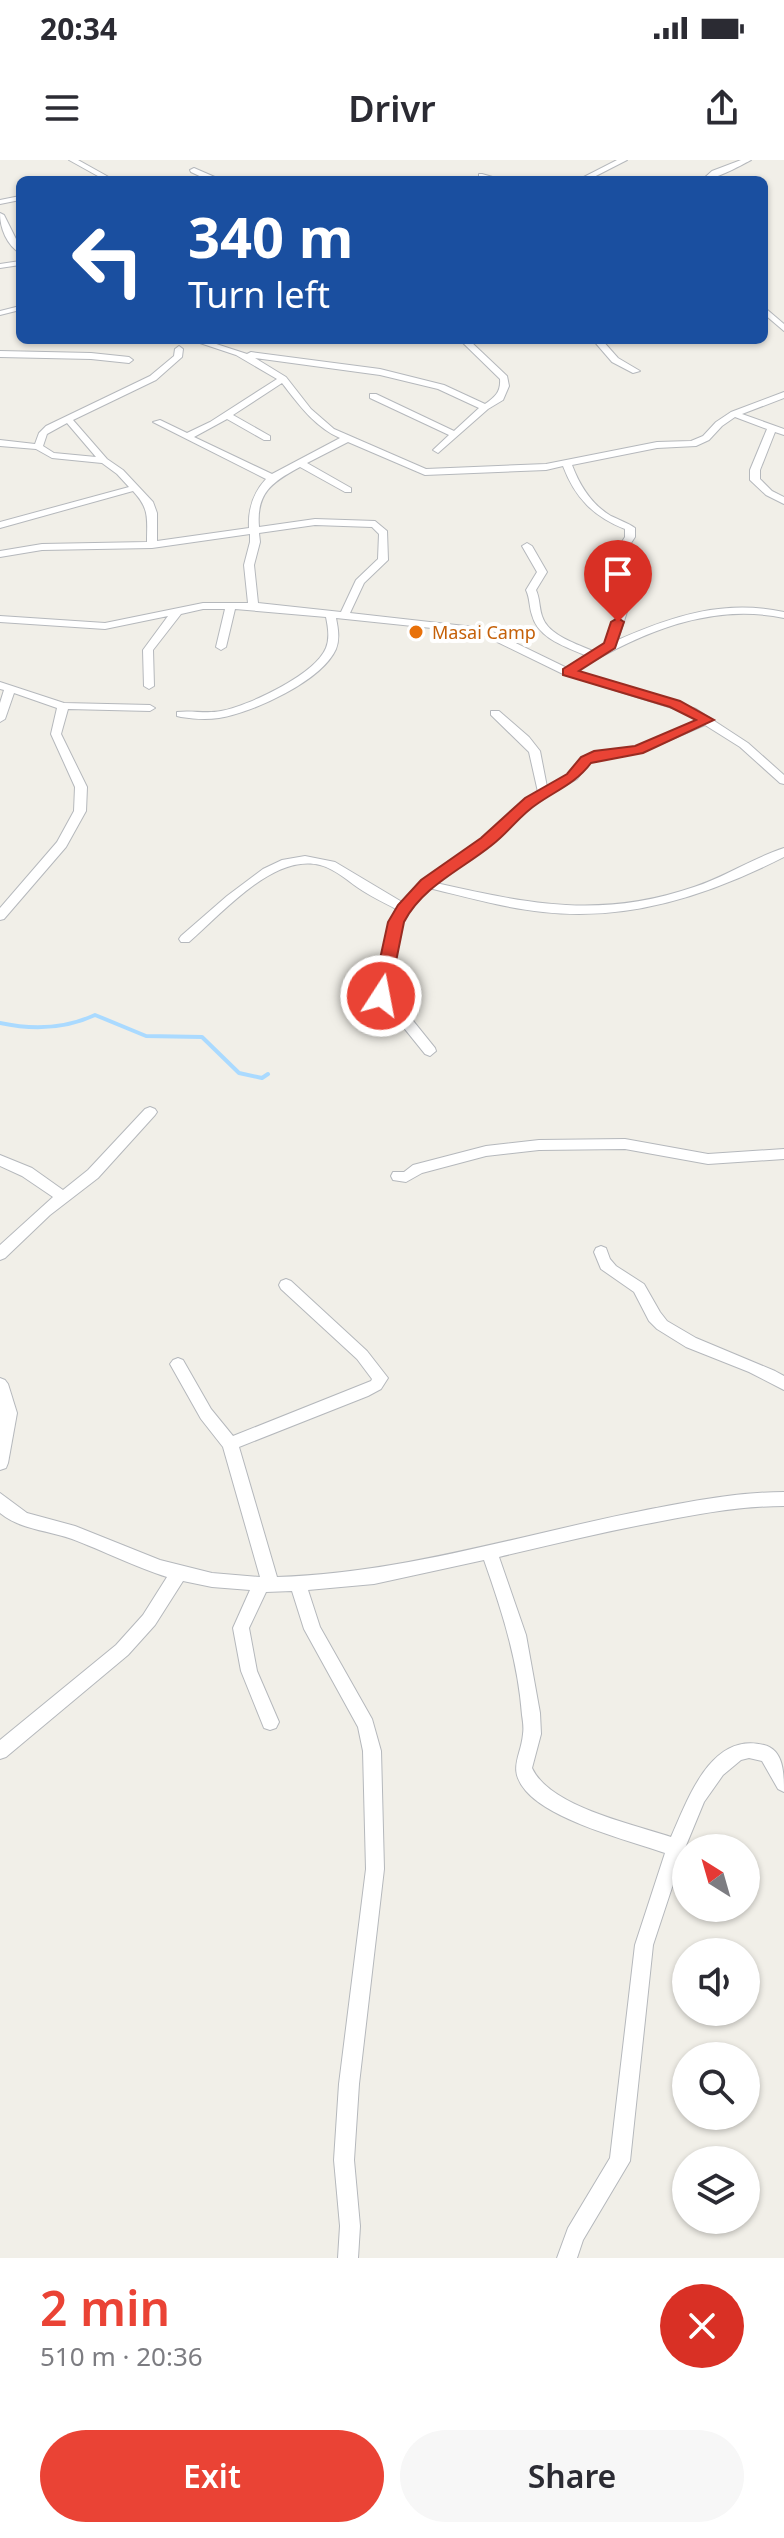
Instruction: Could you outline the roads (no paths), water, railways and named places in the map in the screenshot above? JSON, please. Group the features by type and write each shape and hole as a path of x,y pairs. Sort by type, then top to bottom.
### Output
{"street":[{"path":"73,160 100,176"},
{"path":"596,175 623,160"},
{"path":"711,176 747,160"},
{"path":"194,170 206,176"},
{"path":"0,215 16,244"},
{"path":"768,317 784,329"},
{"path":"209,344 239,353 380,372 441,387 485,407"},
{"path":"438,450 485,407 500,398 505,386 504,378 468,344"},
{"path":"601,344 615,360 636,371"},
{"path":"38,447 43,433 49,428 153,378 178,357 179,349"},
{"path":"239,353 283,379 308,411 346,439 425,472 567,464 657,445 693,444 706,438 734,414 784,395"},
{"path":"0,354 129,360"},
{"path":"188,436 228,416 252,396 283,379"},
{"path":"373,396 455,435"},
{"path":"734,414 784,432"},
{"path":"228,416 267,438"},
{"path":"68,419 104,461 135,488 152,513 152,545"},
{"path":"157,422 272,478"},
{"path":"772,428 755,470 755,480 761,488 784,501"},
{"path":"253,606 249,565 255,542 253,512 262,489 272,478 346,439"},
{"path":"0,443 38,447 52,455 104,461"},
{"path":"299,463 348,490"},
{"path":"567,464 574,487 585,503 611,521 630,528 630,537 603,579 627,596 611,645"},
{"path":"0,525 135,488"},
{"path":"0,554 42,547 152,545 315,522 375,524 382,527 383,560 360,582 344,616"},
{"path":"527,546 542,572 531,590 536,599 538,620 545,629 594,655"},
{"path":"0,631 5,620 105,626 203,606 253,606 470,629 489,634 567,672 675,704 707,720 744,745 784,781"},
{"path":"221,647 231,606"},
{"path":"567,672 611,645 648,629 753,607 784,615"},
{"path":"149,686 148,650 176,613"},
{"path":"181,714 225,714 254,705 292,682 319,663 330,650 331,616"},
{"path":"0,719 5,687 63,706 150,708"},
{"path":"0,916 62,844 80,811 81,787 56,734 63,706"},
{"path":"495,713 534,748 537,780 544,794"},
{"path":"430,1051 405,1020 386,1008 381,996 396,922 403,908 426,884 487,842 514,813 573,777 586,760 594,756 638,750 707,720"},
{"path":"426,884 548,909 630,906 722,884 784,852"},
{"path":"185,939 248,883 285,864 300,860 322,861 354,876 370,890 403,908"},
{"path":"0,1254 62,1196 93,1174 150,1112"},
{"path":"398,1176 406,1177 418,1169 486,1151 539,1145 625,1144 708,1159 784,1154"},
{"path":"0,1160 27,1172 62,1196"},
{"path":"601,1252 601,1260 612,1271 641,1290 659,1323 680,1336 745,1363 784,1384"},
{"path":"230,1444 363,1392 376,1385 380,1378 362,1355 286,1285"},
{"path":"178,1364 206,1414 230,1444 266,1585 241,1628 242,1648 270,1722"},
{"path":"0,1384 9,1413 0,1463"},
{"path":"1,1504 16,1516 68,1530 179,1573 210,1580 266,1585 298,1584 411,1569 606,1524 708,1506 784,1499"},
{"path":"490,1553 518,1635 532,1723 523,1768 532,1786 554,1801 597,1821 672,1847"},
{"path":"0,1751 122,1650 149,1620 179,1573"},
{"path":"298,1584 312,1629 366,1725 372,1751 375,1869 351,2070 344,2160 350,2226 348,2258"},
{"path":"682,1834 698,1796 717,1769 737,1752 749,1750 767,1754 784,1783"},
{"path":"567,2258 575,2235 620,2161 644,1945 672,1860"}],"waterway":[{"path":"0,1023 48,1027 95,1015 146,1036 202,1037 239,1073 262,1078 268,1074"}],"place":[{"name":"Masai Camp","path":"416,632"}]}
